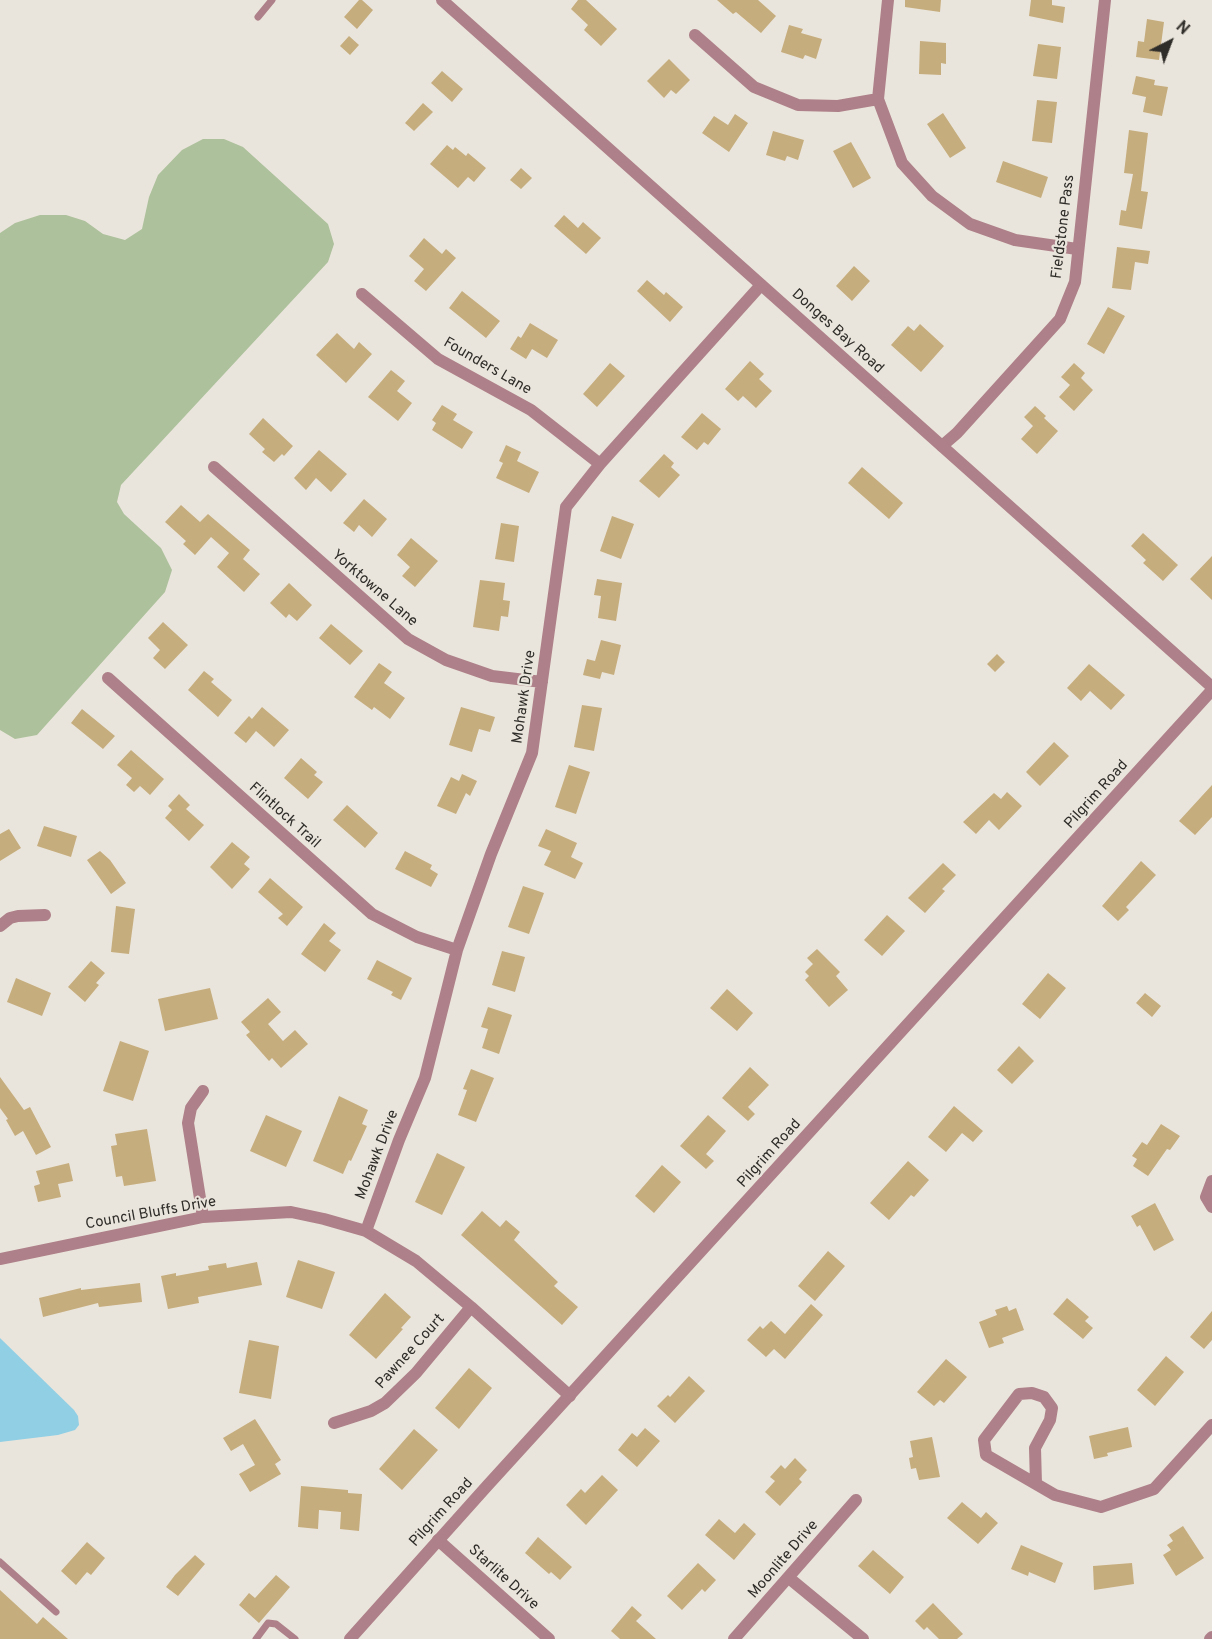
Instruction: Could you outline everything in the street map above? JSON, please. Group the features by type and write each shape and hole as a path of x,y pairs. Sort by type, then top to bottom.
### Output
{"street":[{"name":"Donges Bay Road","path":"442,0 1212,689"},
{"path":"888,0 878,99 902,163 932,196 970,224 1015,240 1077,249"},
{"name":"Fieldstone Pass","path":"942,446 957,433 1060,319 1075,282 1104,0"},
{"path":"695,35 754,87 798,105 838,106 878,99"},
{"name":"Mohawk Drive","path":"366,1231 399,1140 425,1078 457,950 491,854 532,753 566,507 600,464 761,285"},
{"name":"Founders Lane","path":"362,294 438,359 531,410 600,464"},
{"name":"Yorktowne Lane","path":"214,467 408,639 446,660 492,676 542,682"},
{"name":"Flintlock Trail","path":"108,678 372,914 417,937 457,950"},
{"name":"Pilgrim Road","path":"350,1639 1212,689"},
{"path":"0,926 10,918 18,916 45,915"},
{"path":"203,1091 191,1108 188,1123 203,1217"},
{"path":"1212,1180 1206,1197 1212,1207"},
{"name":"Council Bluffs Drive","path":"0,1259 203,1217 291,1212 324,1219 366,1231 416,1261 570,1396"},
{"name":"Pawnee Court","path":"334,1423 371,1411 385,1403 416,1372 471,1307"},
{"path":"1036,1484 1035,1448 1050,1420 1052,1408 1044,1397 1032,1393 1019,1394 984,1440 986,1455 1036,1484 1055,1495 1101,1507 1154,1489 1212,1425"},
{"name":"Moonlite Drive","path":"734,1639 855,1500"},
{"name":"Starlite Drive","path":"438,1540 549,1639"},
{"path":"789,1578 863,1639"}],"lane":[{"path":"258,17 272,0"},
{"path":"0,1562 56,1612"},
{"path":"256,1639 268,1623 276,1624 295,1639"}],"green space":[{"path":"203,139 224,139 243,147 328,224 334,244 328,262 121,485 117,502 124,514 161,548 172,570 165,592 37,735 15,739 0,730 0,233 15,223 40,215 66,215 85,221 103,234 125,240 142,229 149,197 158,175 182,150"}],"water":[{"path":"0,1338 74,1410 78,1416 79,1425 75,1430 58,1435 0,1442"}],"building":[{"path":"359,0 373,10 357,29 344,17"},
{"path":"578,0 586,0 617,29 601,46 584,30 588,25 571,9"},
{"path":"717,0 758,0 776,16 761,33 736,12 733,14"},
{"path":"905,0 941,0 940,12 905,7"},
{"path":"1031,0 1052,0 1052,5 1065,7 1063,23 1029,16"},
{"path":"1147,19 1164,22 1159,60 1136,57 1138,41 1144,42"},
{"path":"789,25 803,29 801,33 822,39 816,59 805,55 803,59 781,52"},
{"path":"349,36 359,45 350,55 340,46"},
{"path":"920,41 946,43 946,64 941,63 941,75 919,74"},
{"path":"1038,44 1061,47 1057,79 1033,76"},
{"path":"669,59 690,80 676,94 671,90 664,98 647,81"},
{"path":"442,71 463,89 452,102 431,83"},
{"path":"1136,76 1155,80 1154,85 1168,87 1162,116 1143,112 1146,97 1132,94"},
{"path":"1037,100 1057,102 1052,143 1032,141"},
{"path":"423,103 433,112 414,131 405,123"},
{"path":"943,113 966,148 950,158 927,124"},
{"path":"735,114 748,123 729,152 702,133 714,116 728,125"},
{"path":"1129,130 1148,133 1141,191 1148,192 1142,229 1119,225 1121,210 1126,211 1133,174 1124,173"},
{"path":"773,131 804,140 798,160 787,156 785,161 766,155"},
{"path":"851,142 871,178 853,188 833,151"},
{"path":"447,145 453,150 455,147 466,156 468,153 486,168 474,182 468,177 458,188 430,164"},
{"path":"1003,161 1048,177 1041,198 996,182"},
{"path":"521,168 532,178 521,189 510,180"},
{"path":"564,215 578,228 583,222 601,238 586,254 554,226"},
{"path":"424,238 442,254 446,249 456,258 426,291 414,281 424,269 409,256"},
{"path":"1117,247 1150,251 1148,264 1135,262 1131,290 1112,288"},
{"path":"854,266 870,281 852,301 836,286"},
{"path":"647,280 664,295 666,292 683,307 670,322 637,291"},
{"path":"462,291 500,321 486,338 449,308"},
{"path":"1108,307 1125,316 1104,354 1087,344"},
{"path":"530,323 558,340 547,358 532,349 526,359 510,349 518,336 521,338"},
{"path":"920,324 944,346 921,372 891,345 908,326 914,331"},
{"path":"337,333 354,349 359,342 372,354 346,383 316,355"},
{"path":"750,361 764,374 759,379 772,391 756,408 743,396 738,401 725,389"},
{"path":"610,363 625,376 597,407 583,394"},
{"path":"1074,363 1085,373 1081,378 1093,390 1074,411 1059,397 1070,385 1061,377"},
{"path":"391,370 405,381 397,391 412,403 398,421 368,397"},
{"path":"442,405 457,414 453,420 473,432 462,449 432,430 436,423 432,420"},
{"path":"1035,406 1058,431 1037,454 1021,439 1033,426 1024,417"},
{"path":"702,413 721,429 708,445 704,442 697,450 681,437"},
{"path":"263,418 293,446 284,456 282,454 274,462 262,452 265,449 249,434"},
{"path":"506,445 521,452 517,461 539,472 529,493 496,478 503,463 499,461"},
{"path":"319,450 347,474 331,492 316,478 306,490 294,478"},
{"path":"664,454 674,463 671,467 680,475 659,498 639,481"},
{"path":"862,467 903,503 889,519 848,483"},
{"path":"364,499 387,519 372,537 359,525 354,532 343,523"},
{"path":"181,505 200,522 208,514 250,550 243,559 260,574 244,592 217,567 229,553 211,537 195,555 183,544 186,541 165,522"},
{"path":"612,516 634,524 621,559 600,551"},
{"path":"501,523 519,526 514,562 495,559"},
{"path":"1143,533 1178,565 1163,581 1143,563 1146,560 1131,546"},
{"path":"411,538 438,561 415,587 402,576 410,567 397,555"},
{"path":"1212,556 1212,600 1190,579"},
{"path":"597,579 622,583 616,621 598,618 601,596 594,595"},
{"path":"480,580 505,583 503,600 510,601 508,617 501,616 499,631 473,627"},
{"path":"289,583 312,605 297,621 289,614 286,618 270,603"},
{"path":"163,622 188,645 165,669 153,658 160,650 148,638"},
{"path":"331,624 363,651 350,665 319,638"},
{"path":"601,640 621,645 614,675 602,672 600,679 583,675 587,659 595,661"},
{"path":"997,654 1005,662 995,672 987,664"},
{"path":"379,663 392,672 384,683 405,698 390,719 374,707 372,710 354,697"},
{"path":"1089,664 1125,695 1111,710 1090,691 1081,701 1067,688"},
{"path":"204,671 214,679 211,682 232,700 218,717 188,690"},
{"path":"582,705 602,708 594,751 574,747"},
{"path":"262,707 289,730 274,747 256,731 246,743 234,733 249,716 252,719"},
{"path":"461,707 495,717 490,732 479,729 472,752 449,745"},
{"path":"82,709 115,736 103,749 71,723"},
{"path":"1054,742 1069,756 1040,786 1026,772"},
{"path":"131,750 164,779 150,795 140,786 134,792 126,785 132,778 117,765"},
{"path":"301,758 317,772 314,775 323,782 308,799 284,778"},
{"path":"569,765 590,772 576,814 555,807"},
{"path":"462,774 477,781 470,796 466,793 456,814 437,806 451,777 459,781"},
{"path":"1212,785 1212,817 1195,835 1179,821"},
{"path":"1007,792 1022,806 999,830 989,820 976,834 963,822 994,793 1001,799"},
{"path":"179,794 190,805 186,809 204,825 189,841 165,818 172,810 168,806"},
{"path":"347,805 378,833 365,848 333,820"},
{"path":"44,826 77,836 71,857 37,846"},
{"path":"9,829 21,848 0,861 0,834"},
{"path":"546,829 577,843 571,857 583,863 575,879 544,865 551,851 538,846"},
{"path":"232,842 250,857 244,864 250,869 232,889 210,867"},
{"path":"100,851 110,860 126,883 111,894 87,860"},
{"path":"405,851 432,865 430,869 438,874 431,887 395,869"},
{"path":"1141,861 1156,875 1126,907 1129,910 1118,921 1102,906"},
{"path":"943,863 956,875 942,889 945,891 925,913 908,898"},
{"path":"270,878 303,907 287,926 278,918 283,914 258,892"},
{"path":"523,886 544,893 529,934 508,927"},
{"path":"116,906 135,909 129,954 111,952"},
{"path":"887,915 905,931 882,956 864,940"},
{"path":"324,923 336,933 329,941 341,950 325,972 301,954"},
{"path":"817,949 840,972 836,976 848,990 829,1007 805,980 809,976 805,972 813,964 807,958"},
{"path":"502,951 525,957 515,992 492,985"},
{"path":"377,960 412,978 401,1000 391,995 393,992 367,979"},
{"path":"91,961 105,973 96,983 99,985 85,1002 68,987"},
{"path":"1048,973 1066,988 1040,1019 1022,1004"},
{"path":"16,978 51,993 42,1016 7,1002"},
{"path":"210,988 218,1019 165,1031 158,999"},
{"path":"727,989 753,1013 737,1031 710,1008"},
{"path":"1145,993 1161,1006 1152,1017 1136,1003"},
{"path":"268,998 281,1012 268,1024 283,1041 295,1030 308,1044 281,1068 272,1058 269,1061 246,1035 250,1032 241,1022"},
{"path":"488,1007 512,1015 499,1054 482,1048 488,1029 481,1027"},
{"path":"120,1041 149,1051 133,1101 103,1091"},
{"path":"1019,1046 1034,1061 1012,1084 997,1070"},
{"path":"750,1067 769,1085 748,1107 755,1114 748,1121 722,1098"},
{"path":"471,1069 494,1078 476,1122 458,1115 467,1090 463,1089"},
{"path":"0,1077 24,1110 30,1107 51,1147 36,1155 23,1131 15,1136 6,1120 8,1119 0,1108"},
{"path":"339,1096 368,1110 362,1124 367,1126 343,1174 313,1161"},
{"path":"954,1106 983,1131 973,1142 962,1133 946,1152 928,1137"},
{"path":"266,1115 302,1131 286,1167 250,1151"},
{"path":"708,1115 726,1131 706,1154 714,1161 706,1169 680,1146"},
{"path":"1161,1124 1180,1136 1170,1150 1167,1149 1148,1176 1133,1166 1137,1159 1132,1156 1142,1142 1147,1145"},
{"path":"147,1129 156,1181 124,1186 122,1176 116,1177 111,1146 117,1145 115,1134"},
{"path":"437,1153 465,1167 442,1215 415,1202"},
{"path":"908,1161 929,1180 914,1197 911,1195 889,1220 870,1203"},
{"path":"69,1163 73,1181 58,1184 61,1197 38,1202 34,1186 40,1184 36,1171"},
{"path":"662,1165 681,1182 654,1213 635,1196"},
{"path":"1155,1203 1174,1240 1154,1251 1140,1225 1137,1227 1131,1216"},
{"path":"482,1211 500,1227 506,1220 520,1232 514,1240 558,1282 554,1286 578,1307 562,1325 461,1235"},
{"path":"828,1251 845,1266 815,1301 798,1286"},
{"path":"298,1260 335,1272 322,1309 286,1297"},
{"path":"257,1262 262,1285 198,1297 199,1303 168,1309 161,1276 176,1273 176,1276 209,1270 208,1266 226,1263 227,1268"},
{"path":"140,1283 142,1302 99,1307 98,1303 43,1317 39,1298 81,1288 81,1290"},
{"path":"385,1293 411,1317 376,1359 349,1335"},
{"path":"1067,1298 1089,1317 1085,1321 1093,1328 1083,1339 1053,1314"},
{"path":"811,1304 823,1315 785,1359 774,1349 766,1357 747,1340 760,1326 763,1329 771,1321 785,1334"},
{"path":"1007,1306 1009,1311 1016,1308 1024,1330 1002,1338 1004,1343 989,1348 979,1322 997,1315 995,1310"},
{"path":"1212,1311 1212,1340 1204,1349 1190,1337"},
{"path":"249,1340 279,1346 271,1399 239,1393"},
{"path":"1166,1356 1184,1372 1155,1406 1137,1390"},
{"path":"946,1359 967,1377 944,1403 940,1400 934,1406 917,1392"},
{"path":"469,1368 492,1388 459,1429 435,1408"},
{"path":"689,1376 705,1391 675,1423 657,1406 668,1395 670,1397"},
{"path":"255,1419 281,1460 275,1464 281,1474 250,1492 239,1474 255,1465 243,1444 231,1451 223,1438"},
{"path":"1128,1427 1132,1447 1107,1453 1108,1456 1094,1459 1089,1436"},
{"path":"645,1428 660,1441 637,1467 618,1450 632,1433 637,1437"},
{"path":"414,1429 438,1450 402,1490 379,1469"},
{"path":"932,1437 940,1477 919,1480 916,1468 911,1469 909,1458 913,1457 910,1441"},
{"path":"795,1458 807,1470 799,1479 802,1482 780,1506 765,1492 775,1481 770,1477 781,1465 785,1469"},
{"path":"602,1475 618,1490 586,1525 566,1505 581,1489 585,1493"},
{"path":"301,1486 348,1490 348,1493 362,1494 359,1531 340,1529 341,1512 319,1510 318,1529 298,1527"},
{"path":"962,1502 981,1518 986,1512 998,1523 978,1544 947,1518"},
{"path":"719,1519 735,1533 744,1523 756,1534 734,1560 705,1535"},
{"path":"1183,1526 1204,1558 1176,1576 1163,1555 1171,1550 1167,1545 1173,1541 1169,1535"},
{"path":"538,1537 572,1567 560,1580 551,1572 549,1574 525,1553"},
{"path":"87,1542 105,1558 91,1575 87,1572 76,1585 61,1571"},
{"path":"1021,1545 1063,1563 1055,1583 1029,1572 1028,1576 1011,1569"},
{"path":"873,1550 904,1577 890,1594 858,1566"},
{"path":"195,1555 205,1564 178,1596 166,1587"},
{"path":"698,1563 716,1580 705,1592 702,1589 682,1610 667,1596"},
{"path":"1132,1563 1134,1584 1094,1590 1093,1566"},
{"path":"276,1575 290,1587 259,1623 239,1605 249,1593 255,1598"},
{"path":"0,1590 37,1624 43,1617 68,1639 0,1639"},
{"path":"933,1603 963,1634 957,1639 939,1639 927,1627 924,1630 915,1621"},
{"path":"632,1606 642,1615 636,1621 656,1639 620,1639 611,1631"}]}
